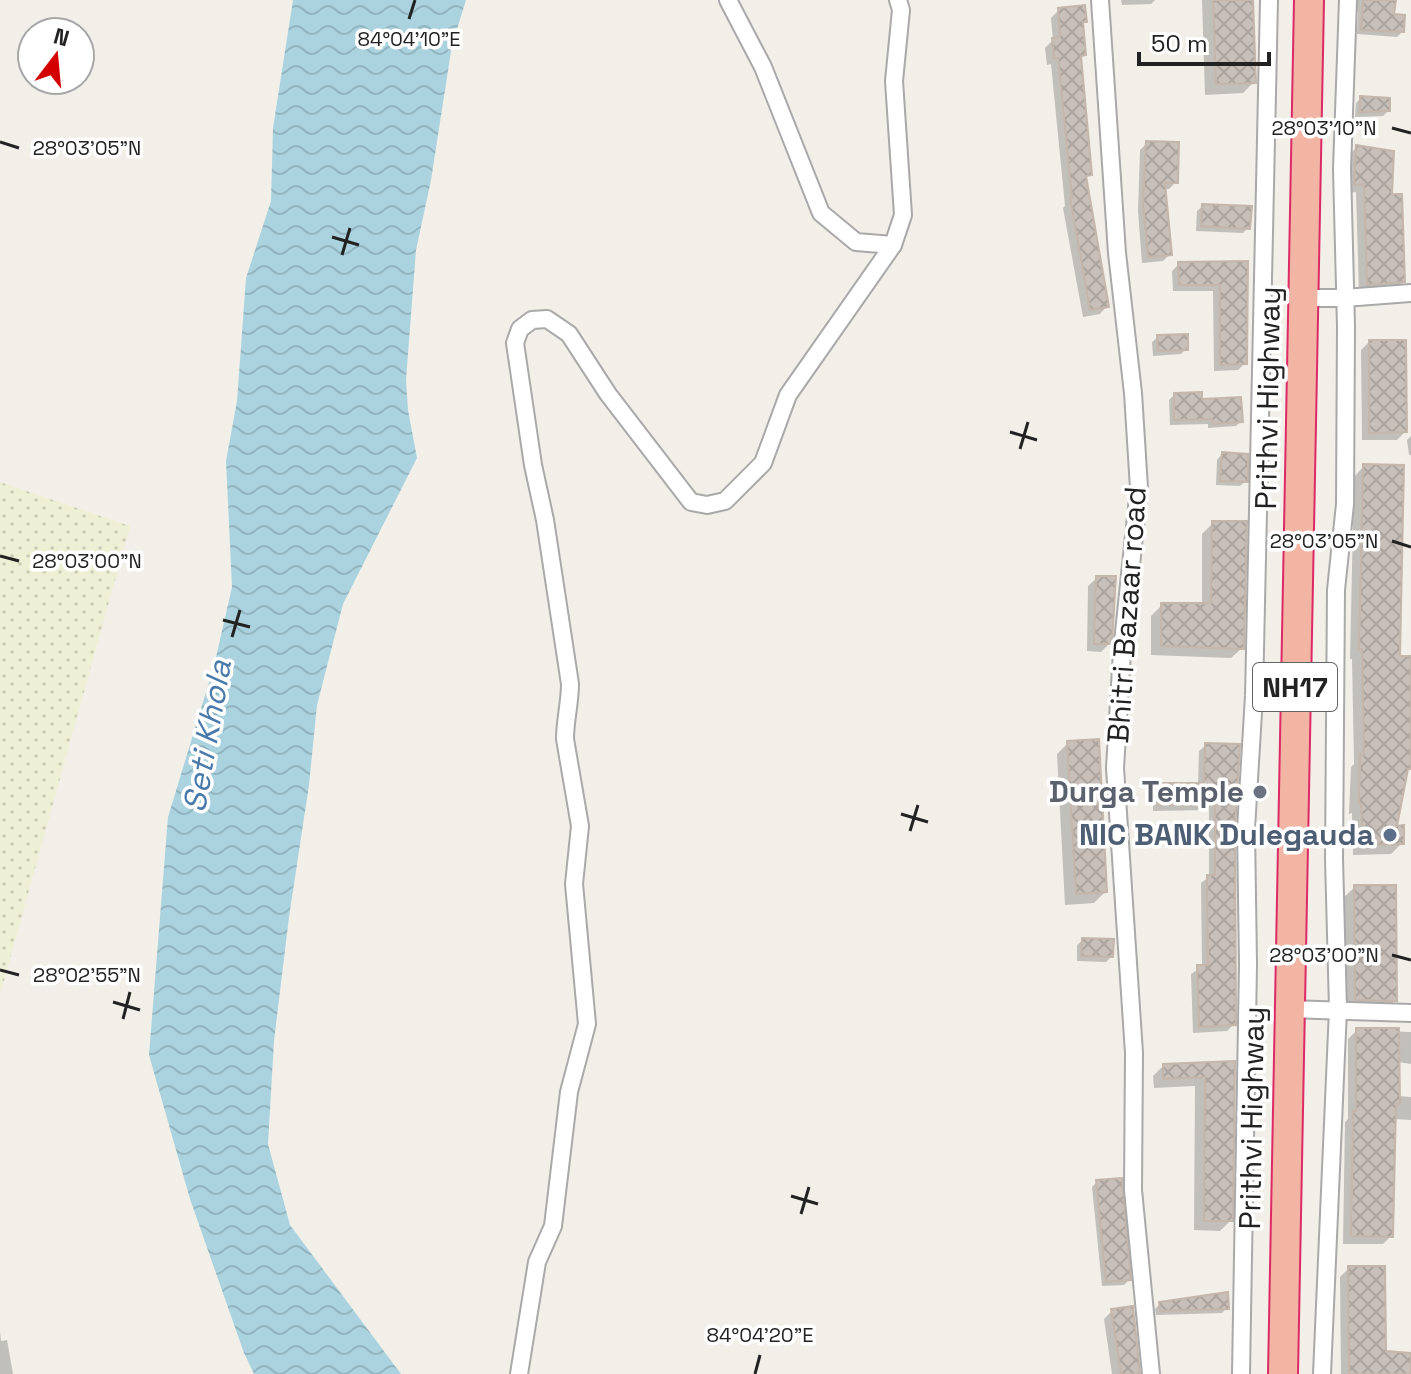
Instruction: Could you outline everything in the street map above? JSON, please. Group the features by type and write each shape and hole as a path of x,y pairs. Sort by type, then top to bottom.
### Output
{"highway":[{"name":"Prithvi Highway","path":"1283,1374 1309,0"}],"street":[{"path":"728,0 763,67 821,213 856,242 893,245"},
{"path":"519,1374 537,1262 553,1226 569,1092 587,1024 574,884 580,826 565,739 570,684 515,343 520,329 532,320 547,319 569,334 608,394 691,502 707,505 725,501 763,463 788,395 893,245 903,215 894,81 901,10 898,0"},
{"name":"Bhitri Bazaar road","path":"1100,0 1117,253 1133,393 1139,488 1122,652 1115,768 1134,1053 1133,1190 1151,1374"},
{"path":"1241,1374 1248,964 1246,829 1254,696 1269,0"},
{"path":"1322,1374 1338,1009 1334,859 1336,590 1345,504 1342,169 1348,0"},
{"path":"1304,298 1411,293"},
{"path":"1288,1009 1411,1013"}],"green space":[{"path":"0,482 130,526 0,995"}],"water":[{"name":"Seti Khola","path":"293,0 466,0 452,45 431,180 416,250 406,380 417,458 343,604 317,705 274,1041 268,1144 290,1225 401,1374 254,1374 190,1199 149,1055 168,817 214,666 232,587 226,461 237,401 246,278 271,201 273,128"}],"building":[{"path":"1213,0 1253,0 1256,83 1216,84"},
{"path":"1363,0 1396,0 1394,14 1405,15 1404,32 1361,30"},
{"path":"1085,5 1086,55 1081,56 1092,175 1086,176 1109,307 1090,310 1070,198 1058,58 1054,58 1052,38 1060,37 1058,8"},
{"path":"1360,96 1390,98 1390,111 1360,112"},
{"path":"1146,141 1179,142 1178,183 1165,183 1172,255 1148,257 1143,203"},
{"path":"1356,145 1394,151 1392,194 1402,194 1405,282 1367,285 1364,184 1354,185"},
{"path":"1202,204 1252,206 1250,229 1201,226"},
{"path":"1248,261 1247,364 1220,365 1220,285 1179,285 1178,262"},
{"path":"1188,334 1188,350 1158,351 1157,335"},
{"path":"1369,340 1406,340 1407,432 1369,433"},
{"path":"1202,392 1202,399 1241,397 1243,422 1213,424 1212,419 1174,420 1174,393"},
{"path":"1222,452 1248,454 1248,482 1220,481"},
{"path":"1363,464 1404,465 1400,656 1411,656 1411,769 1408,769 1397,826 1404,825 1404,844 1363,845 1359,804 1360,754 1364,755 1362,649 1359,649"},
{"path":"1212,521 1247,521 1244,649 1161,646 1161,603 1211,603"},
{"path":"1096,576 1116,576 1112,644 1094,644"},
{"path":"1099,739 1107,892 1076,894 1067,741"},
{"path":"1205,743 1240,744 1235,829 1236,1025 1199,1027 1197,965 1208,965 1207,875 1215,875 1215,805 1159,805 1159,783 1204,783"},
{"path":"1354,885 1396,885 1397,1001 1355,1000"},
{"path":"1082,938 1114,939 1113,957 1081,956"},
{"path":"1356,1028 1399,1028 1400,1104 1396,1104 1393,1237 1351,1236"},
{"path":"1235,1061 1233,1221 1204,1221 1205,1077 1163,1079 1163,1064"},
{"path":"1122,1178 1131,1280 1106,1282 1096,1180"},
{"path":"1348,1266 1385,1266 1386,1351 1411,1353 1411,1374 1349,1374"},
{"path":"1228,1292 1229,1309 1160,1311 1159,1302"},
{"path":"1133,1306 1140,1374 1121,1374 1111,1309"}],"place":[{"name":"Durga Temple","path":"1260,792"},
{"name":"NIC BANK Dulegauda","path":"1390,835"}]}
